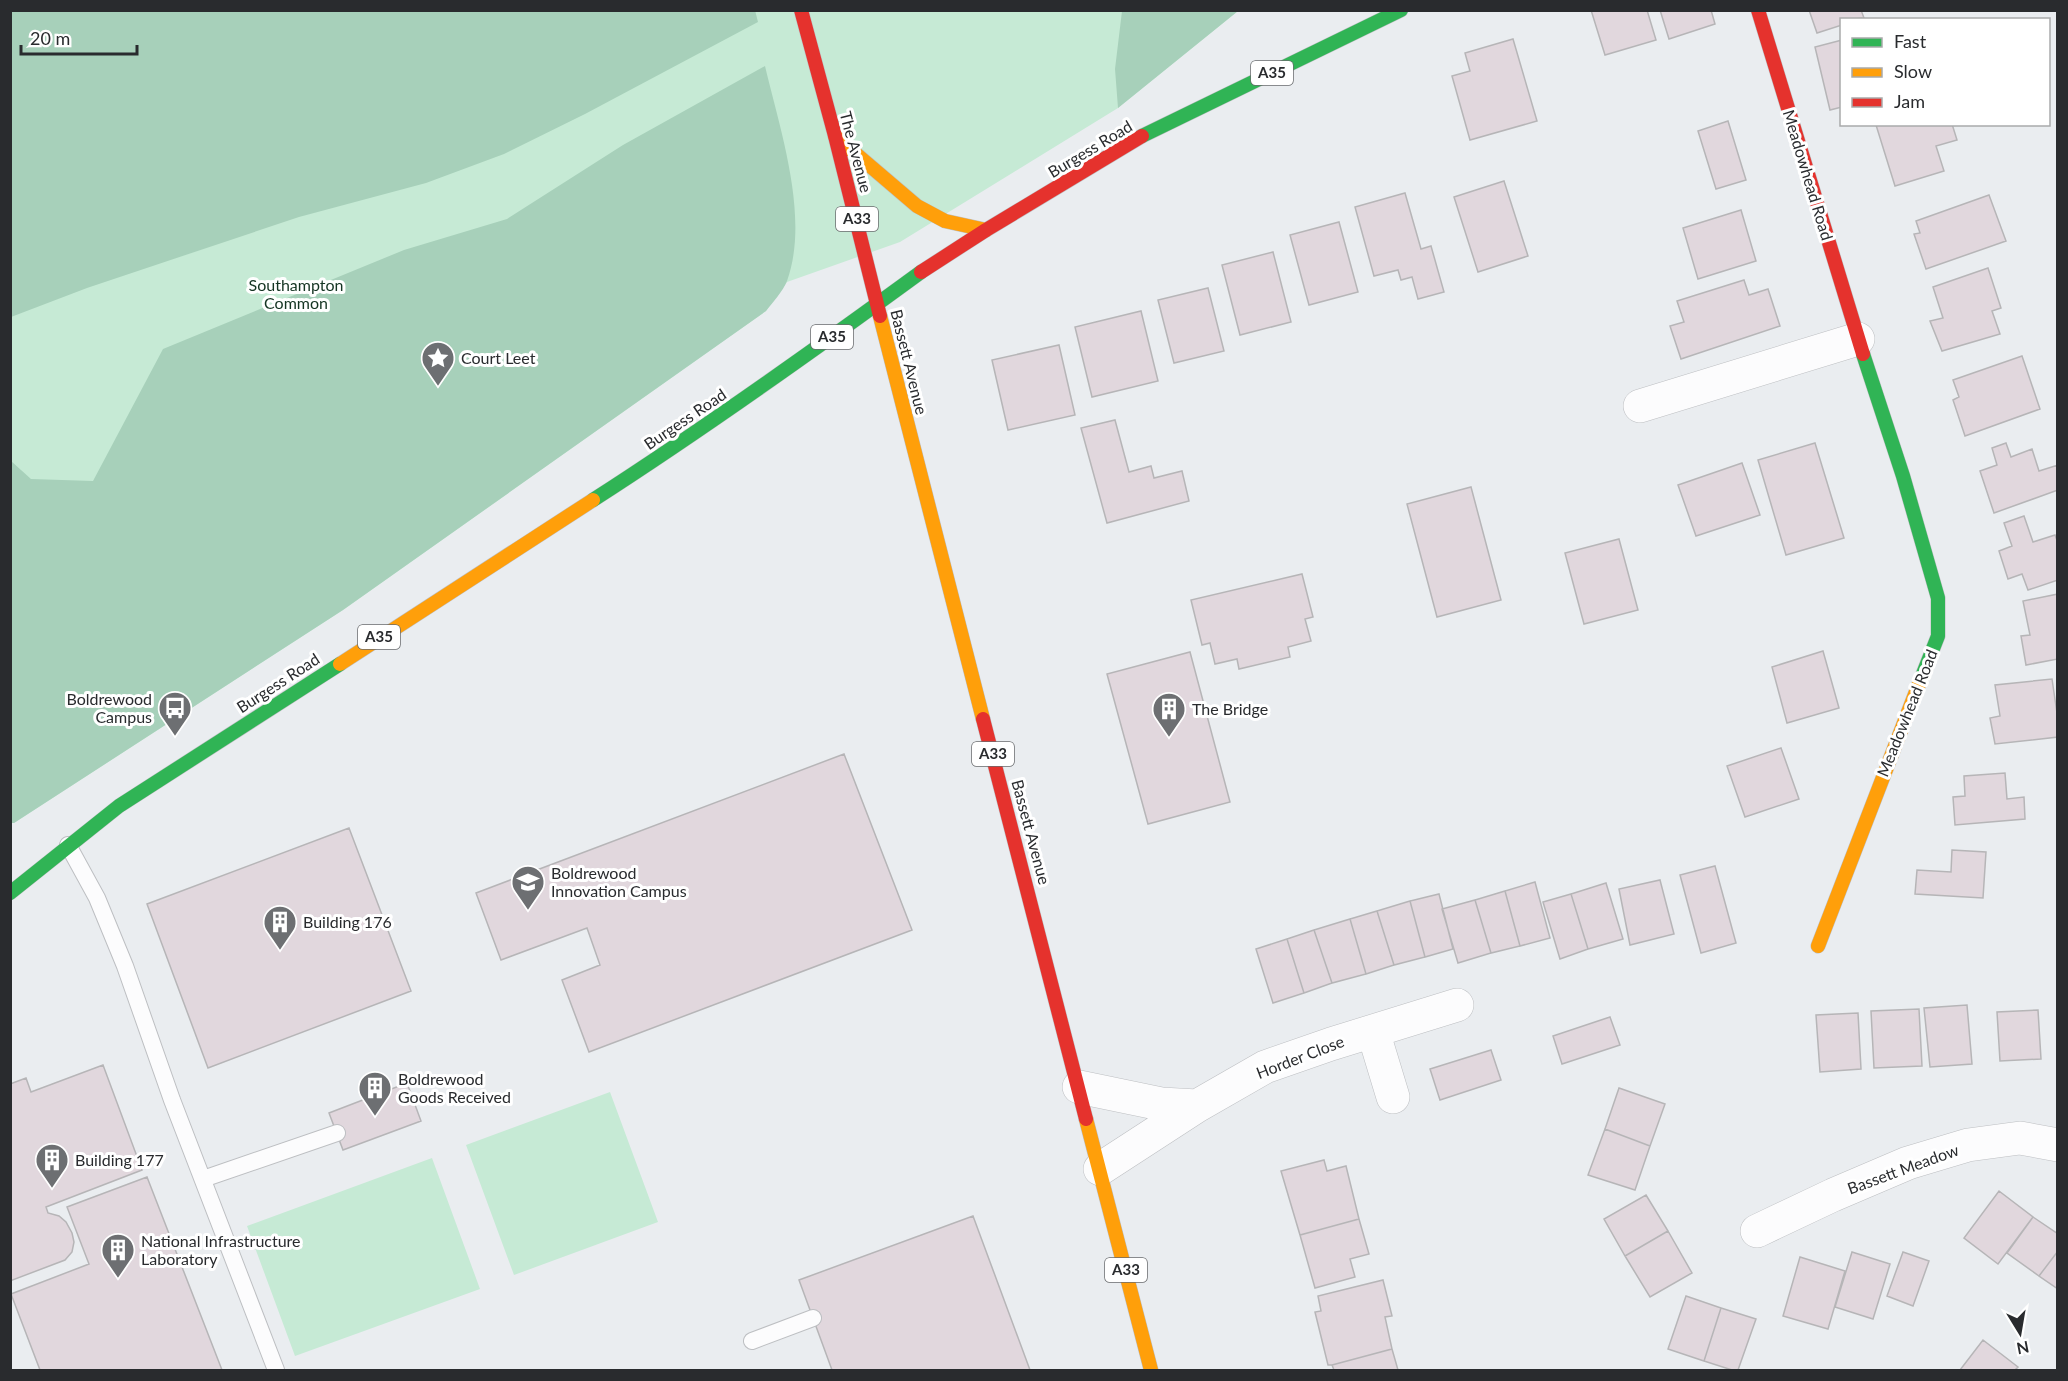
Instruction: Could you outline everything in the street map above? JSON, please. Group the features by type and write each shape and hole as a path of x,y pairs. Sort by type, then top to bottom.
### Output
{"main road":[{"name":"Burgess Road","path":"10,893 119,806 677,446 805,357 878,302 986,230 1143,136 1401,10"},
{"name":"Meadowhead Road","path":"1758,10 1938,598 1938,636 1818,946"},
{"name":"The Avenue","path":"803,11 878,302"},
{"path":"835,136 916,206 945,221 986,230"},
{"name":"Bassett Avenue","path":"878,302 904,412 1151,1371"}],"street":[{"path":"1640,406 1858,339"},
{"name":"Horder Close","path":"1100,1168 1197,1106 1265,1067 1456,1005"},
{"path":"1373,1031 1393,1097"},
{"path":"1079,1087 1161,1104 1197,1106"},
{"name":"Bassett Meadow","path":"1756,1231 1908,1163 1968,1145 2020,1138 2058,1145"}],"lane":[{"path":"68,845 101,908 276,1371"},
{"path":"203,1179 337,1132"},
{"path":"752,1341 813,1318"}],"green space":[{"path":"11,10 755,10 758,22 585,114 504,154 426,183 299,217 87,288 11,317"},
{"path":"1122,10 1238,11 1118,108 1115,69"},
{"name":"Southampton Common","path":"11,11 1238,11 1118,108 900,242 787,282 766,311 343,610 14,823 11,823"},
{"path":"765,66 785,145 794,202 795,229 793,256 787,281 766,311 343,610 11,823 11,461 31,479 93,481 163,349 404,250 507,219 623,145"},
{"path":"610,1092 658,1222 514,1275 466,1145"},
{"path":"432,1158 480,1289 295,1356 247,1226"}],"building":[{"path":"1591,10 1647,10 1656,40 1605,55"},
{"path":"1660,10 1711,10 1715,24 1669,39"},
{"path":"1809,10 1861,10 1864,18 1840,18 1840,26 1817,33"},
{"path":"1513,39 1537,121 1470,140 1452,76 1470,71 1465,53"},
{"path":"1840,41 1840,108 1830,110 1815,47"},
{"path":"1728,121 1746,180 1716,189 1698,131"},
{"path":"1876,126 1953,126 1957,140 1936,146 1944,171 1895,186"},
{"path":"1504,181 1528,256 1478,272 1454,197"},
{"path":"1405,193 1421,249 1431,246 1444,292 1418,299 1412,277 1401,280 1398,270 1374,276 1355,207"},
{"path":"1989,195 2006,241 1926,269 1914,234 1920,233 1916,221"},
{"path":"1741,210 1756,261 1698,279 1683,228"},
{"path":"1339,222 1358,292 1309,305 1290,235"},
{"path":"1273,252 1291,322 1240,335 1222,265"},
{"path":"1988,268 2001,308 1992,311 2000,334 1942,351 1930,321 1943,318 1933,287"},
{"path":"1744,280 1749,295 1768,289 1780,326 1681,359 1670,326 1684,322 1677,301"},
{"path":"1208,288 1224,351 1174,363 1158,300"},
{"path":"1141,311 1158,381 1092,397 1075,327"},
{"path":"1059,345 1075,415 1008,430 992,360"},
{"path":"2022,356 2040,409 1965,436 1953,400 1959,397 1953,380"},
{"path":"1115,420 1129,472 1151,466 1154,478 1182,471 1189,501 1107,523 1081,428"},
{"path":"1815,443 1844,538 1786,555 1758,460"},
{"path":"2006,443 2011,457 2032,449 2039,471 2058,465 2058,490 1994,513 1980,471 1997,465 1992,448"},
{"path":"1742,463 1760,515 1696,536 1678,485"},
{"path":"1471,487 1501,600 1437,617 1407,504"},
{"path":"2024,516 2033,542 2055,535 2058,543 2058,580 2028,590 2022,574 2008,579 1999,551 2012,546 2004,523"},
{"path":"1619,539 1638,610 1584,624 1565,553"},
{"name":"The Bridge","path":"1302,574 1313,617 1305,619 1311,641 1288,647 1290,657 1239,669 1237,659 1215,664 1210,643 1202,645 1191,600"},
{"path":"2058,594 2058,659 2026,665 2021,636 2030,635 2023,601"},
{"path":"1823,651 1839,708 1787,723 1772,667"},
{"name":"The Bridge","path":"1190,652 1230,802 1148,824 1107,674"},
{"path":"2052,679 2058,737 1995,744 1990,718 2000,716 1995,685"},
{"path":"1781,748 1799,799 1745,817 1727,766"},
{"path":"844,754 912,930 589,1052 562,980 600,965 587,928 501,960 476,893"},
{"path":"2005,773 2007,799 2024,797 2025,819 1955,825 1953,797 1965,796 1964,776"},
{"name":"Building 176","path":"349,828 411,991 208,1068 147,904"},
{"path":"1952,850 1986,852 1983,898 1915,894 1917,870 1951,872"},
{"path":"1715,866 1736,943 1701,953 1680,875"},
{"path":"1660,880 1674,934 1630,945 1619,889"},
{"path":"1535,882 1550,938 1520,946 1505,891"},
{"path":"1606,883 1623,939 1588,949 1571,894"},
{"path":"1505,891 1520,946 1491,953 1475,900"},
{"path":"1439,894 1453,949 1425,957 1410,901"},
{"path":"1571,894 1588,949 1560,959 1543,902"},
{"path":"1475,900 1491,953 1458,963 1442,909"},
{"path":"1410,901 1425,957 1394,965 1377,911"},
{"path":"1377,911 1394,965 1366,974 1350,919"},
{"path":"1350,919 1366,974 1332,983 1314,930"},
{"path":"1314,930 1332,983 1304,993 1287,939"},
{"path":"1287,939 1304,993 1273,1003 1256,949"},
{"path":"1967,1005 1972,1064 1930,1067 1924,1008"},
{"path":"1919,1009 1922,1066 1874,1068 1871,1011"},
{"path":"2038,1010 2041,1059 2000,1061 1997,1012"},
{"path":"1858,1013 1861,1069 1820,1072 1816,1015"},
{"path":"1610,1017 1620,1045 1562,1064 1553,1036"},
{"path":"1491,1050 1501,1080 1440,1100 1430,1069"},
{"name":"Building 177","path":"103,1065 142,1170 46,1207 48,1213 59,1216 66,1222 74,1242 72,1252 65,1260 10,1281 10,1084 26,1078 31,1092"},
{"name":"Boldrewood Goods Received","path":"407,1083 421,1121 343,1150 329,1113"},
{"path":"1619,1088 1665,1104 1650,1146 1605,1129"},
{"path":"1605,1129 1650,1146 1635,1190 1588,1175"},
{"path":"1324,1160 1327,1171 1346,1166 1359,1219 1300,1235 1281,1171"},
{"name":"National Infrastructure Laboratory","path":"147,1177 222,1370 40,1370 11,1294 89,1264 67,1207"},
{"path":"1999,1191 2033,1217 1998,1264 1964,1238"},
{"path":"1646,1195 1668,1231 1625,1256 1604,1219"},
{"path":"973,1216 1030,1370 832,1370 799,1280"},
{"path":"2033,1217 2058,1234 2058,1251 2039,1276 2007,1253"},
{"path":"1359,1219 1369,1254 1350,1259 1355,1277 1315,1288 1300,1235"},
{"path":"1668,1231 1692,1273 1650,1297 1625,1256"},
{"path":"2058,1251 2058,1289 2039,1276"},
{"path":"1852,1252 1890,1264 1873,1319 1835,1307"},
{"path":"1903,1252 1929,1261 1913,1306 1887,1296"},
{"path":"1800,1257 1845,1271 1828,1329 1783,1316"},
{"path":"1383,1280 1392,1316 1385,1317 1392,1349 1328,1365 1315,1312 1321,1311 1318,1296"},
{"path":"1686,1296 1721,1308 1704,1361 1668,1349"},
{"path":"1721,1308 1756,1319 1738,1370 1704,1361"},
{"path":"1983,1340 2018,1367 2015,1370 1960,1370"},
{"path":"1392,1349 1398,1370 1334,1370 1332,1365"}],"traffic: fast":[{"path":"1142,136 1401,10"},
{"path":"593,500 758,389 921,272"},
{"path":"1863,354 1903,476 1938,598 1938,636 1919,684"},
{"path":"10,893 119,806 340,664"}],"traffic: slow":[{"path":"835,136 917,206 945,221 986,230"},
{"path":"880,316 983,719"},
{"path":"340,664 593,500"},
{"path":"1818,946 1919,684"},
{"path":"1086,1119 1151,1370"}],"traffic: jam":[{"path":"801,10 880,316"},
{"path":"1758,10 1863,354"},
{"path":"921,272 1142,136"},
{"path":"983,719 1086,1119"}],"place":[{"name":"Court Leet","path":"438,387"},
{"name":"Boldrewood Campus","path":"175,737"},
{"name":"The Bridge","path":"1169,738"},
{"name":"Boldrewood Innovation Campus","path":"528,911"},
{"name":"Building 176","path":"280,951"},
{"name":"Boldrewood Goods Received","path":"375,1117"},
{"name":"Building 177","path":"52,1189"},
{"name":"National Infrastructure Laboratory","path":"118,1279"}]}
